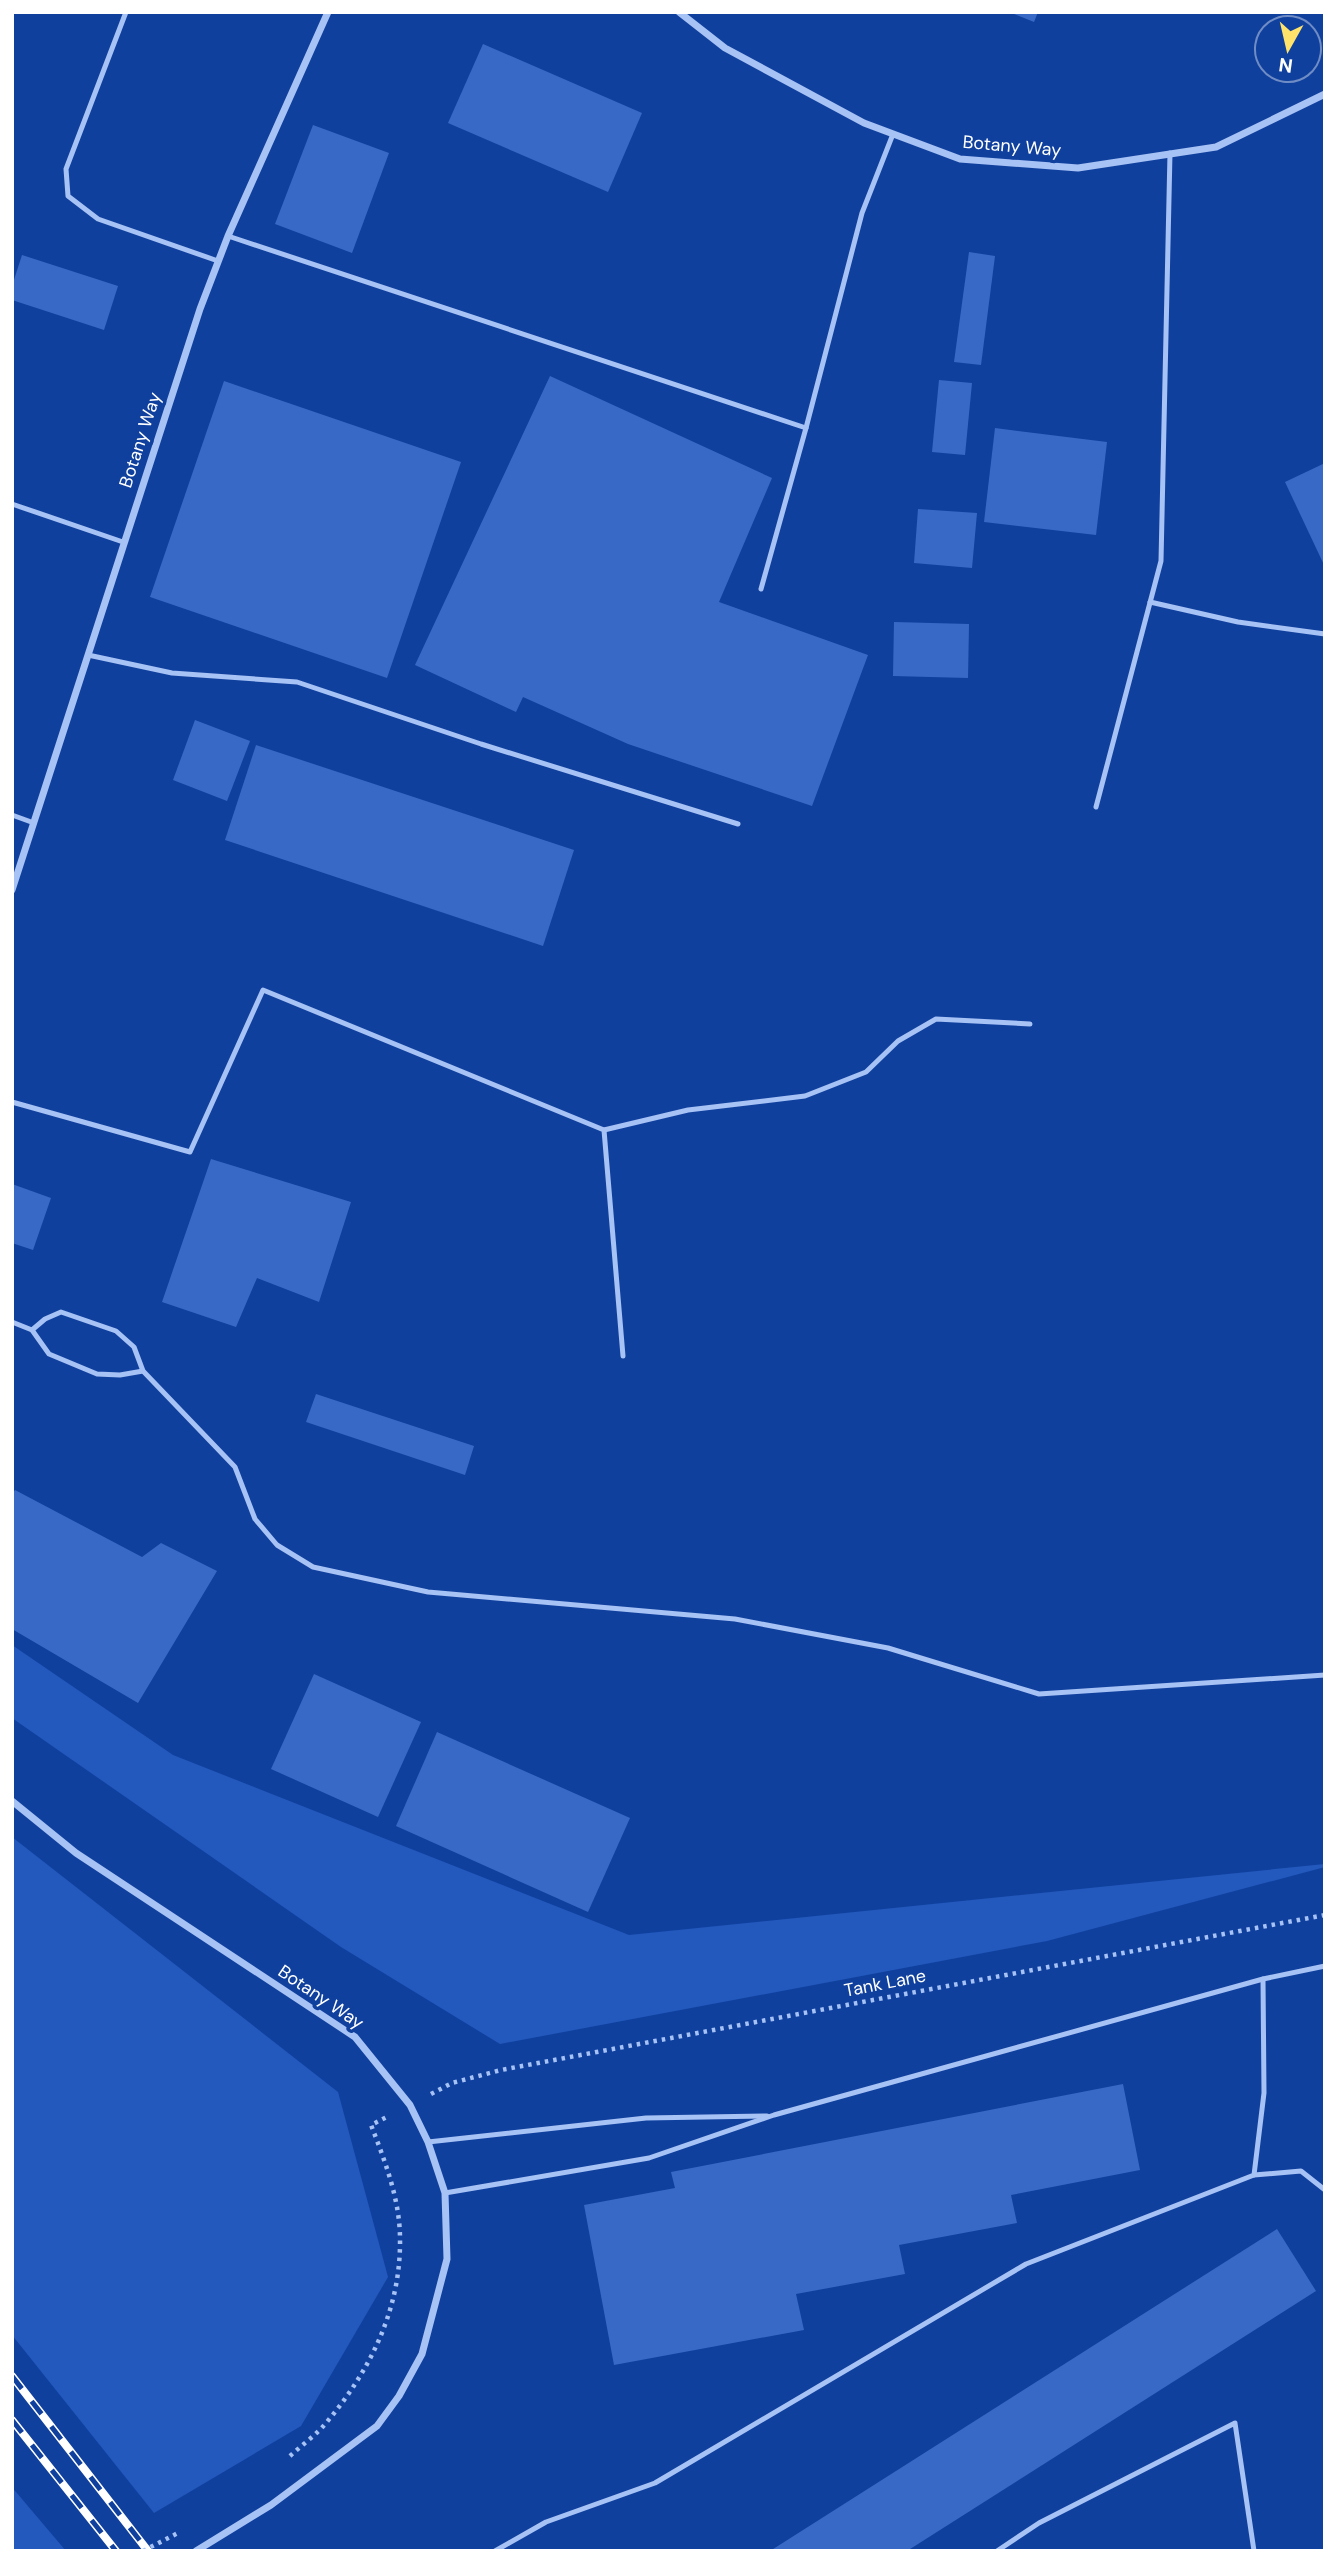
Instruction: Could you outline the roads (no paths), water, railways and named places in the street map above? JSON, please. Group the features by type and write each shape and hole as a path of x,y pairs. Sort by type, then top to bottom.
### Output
{"street":[{"name":"Botany Way","path":"12,890 200,309 228,236 328,12"},
{"name":"Botany Way","path":"679,12 725,48 864,123 960,159 1078,168 1216,147 1325,94"},
{"name":"Botany Way","path":"12,1801 76,1853 355,2037 410,2105 428,2142 445,2193 447,2259 422,2354 399,2396 377,2426 271,2505 196,2551"}],"lane":[{"path":"126,12 66,169 68,196 98,219 218,261"},
{"path":"761,589 862,213 893,134"},
{"path":"1096,807 1161,561 1170,153"},
{"path":"228,236 806,428"},
{"path":"12,504 123,542"},
{"path":"1150,602 1238,622 1325,634"},
{"path":"88,655 172,673 297,682 481,744 738,824"},
{"path":"12,815 34,823"},
{"path":"12,1102 190,1152 262,990 604,1130 688,1110 805,1096 866,1072 898,1041 936,1019 1030,1024"},
{"path":"604,1130 623,1356"},
{"path":"32,1329 61,1312 116,1331 134,1347 143,1371 235,1467 255,1519 277,1545 313,1567 428,1591 735,1619 888,1648 1039,1694 1325,1675"},
{"path":"12,1322 32,1329 49,1354 97,1374 120,1375 143,1371"},
{"path":"445,2193 649,2158 774,2115 1263,1979 1325,1966"},
{"path":"1254,2175 1264,2093 1263,1979"},
{"path":"428,2142 646,2118 774,2115"},
{"path":"495,2551 546,2522 655,2483 1026,2264 1254,2175 1301,2171 1325,2190"},
{"path":"997,2551 1039,2523 1235,2423 1254,2551"}],"railway":[{"path":"12,2376 148,2551"},
{"path":"12,2420 116,2551"}]}
